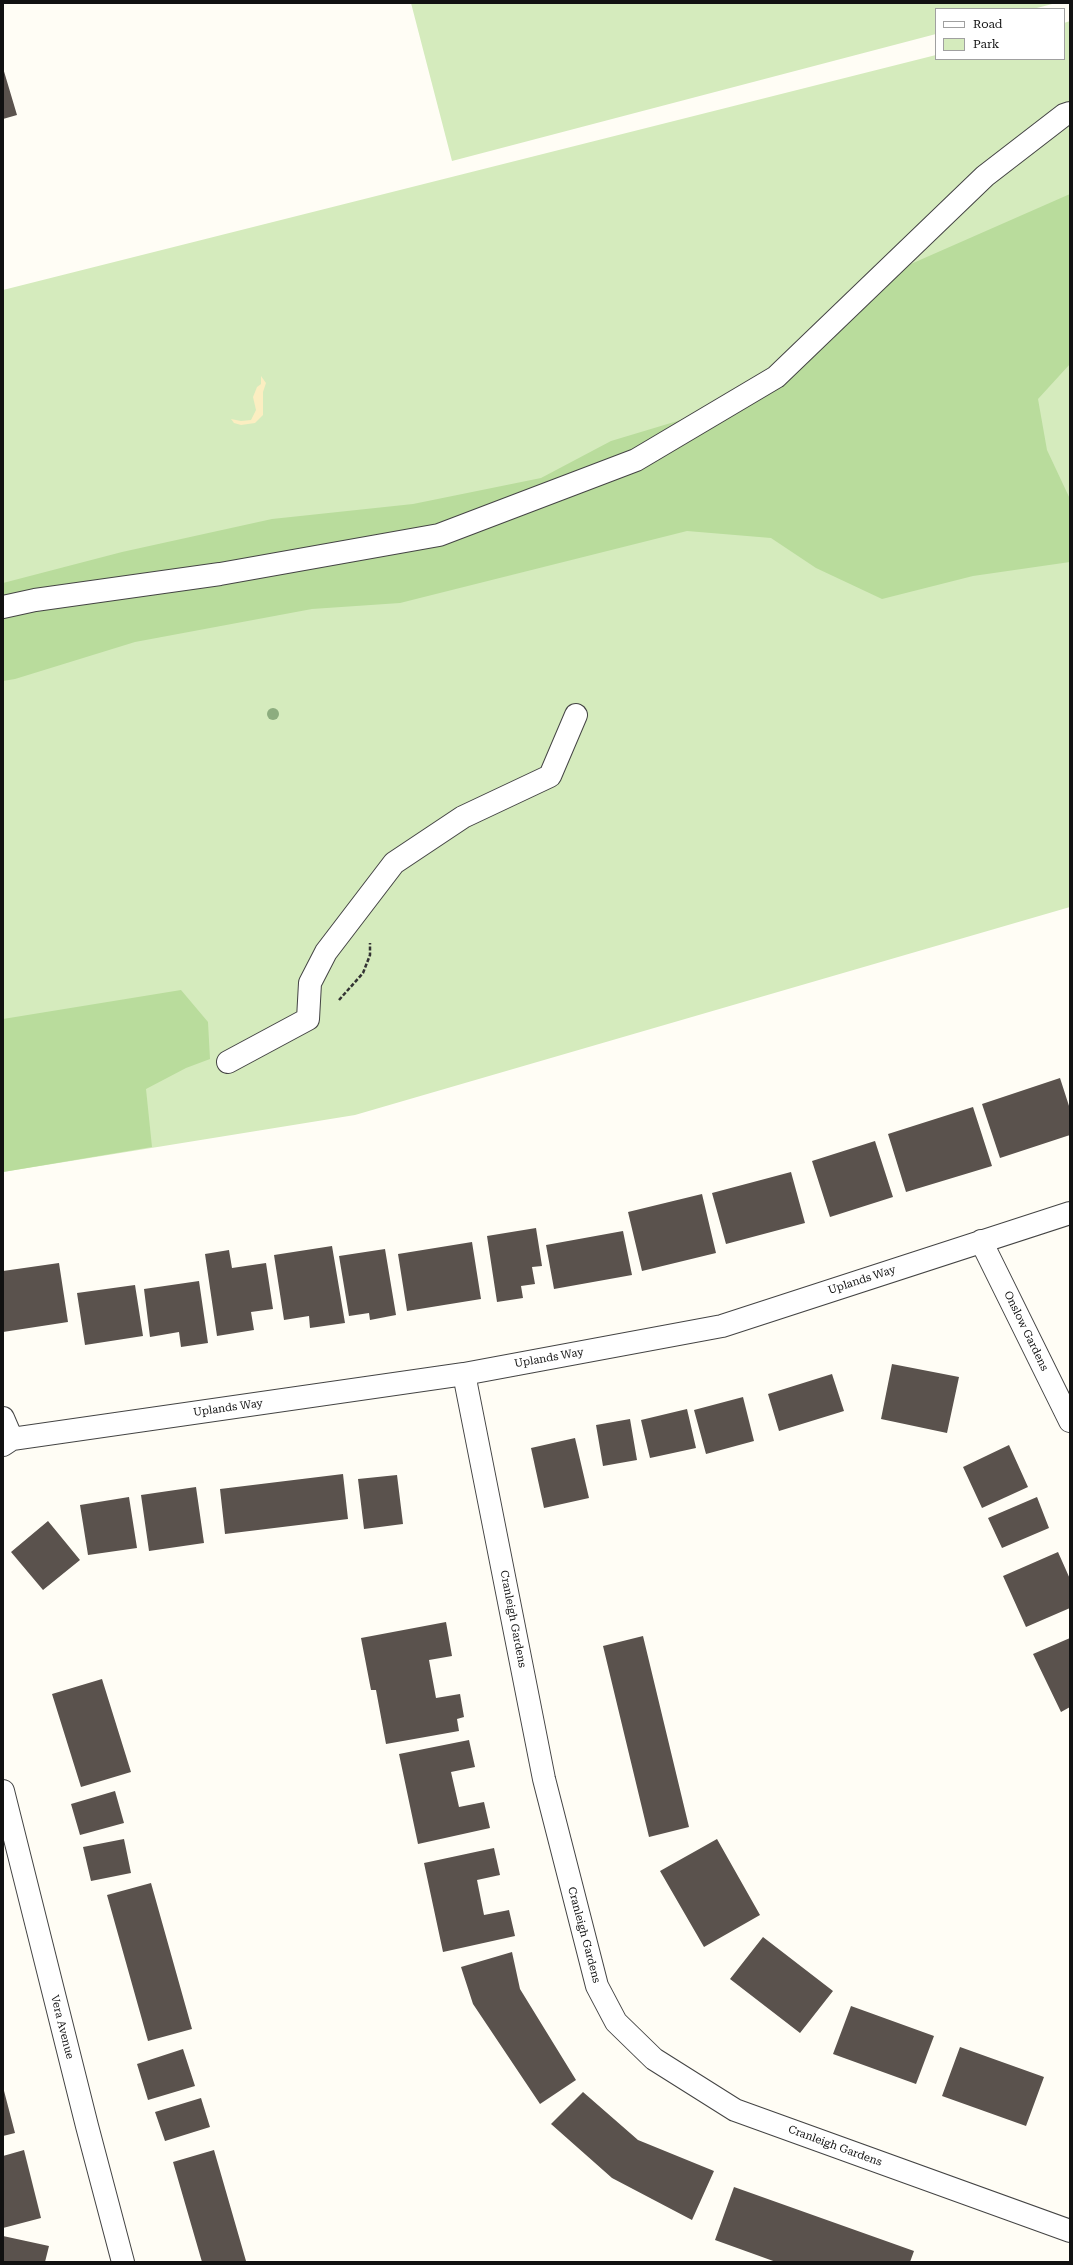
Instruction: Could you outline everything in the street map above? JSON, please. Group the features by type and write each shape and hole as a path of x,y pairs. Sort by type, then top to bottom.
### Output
{"street":[{"path":"3,607 35,600 220,574 439,535 636,460 776,377 986,176 1064,115 1070,113"},
{"path":"228,1062 308,1019 310,983 326,952 394,863 463,817 550,776 576,715"},
{"name":"Uplands Way","path":"3,1418 8,1442 464,1374 722,1326 1070,1213"},
{"name":"Onslow Gardens","path":"981,1241 1070,1421"},
{"name":"Cranleigh Gardens","path":"464,1374 544,1779 597,1986 616,2022 654,2059 735,2110 1070,2231"},
{"name":"Vera Avenue","path":"3,1791 87,2126 123,2262"}],"green space":[{"path":"411,3 1056,3 1037,8 935,8 935,34 452,161"},
{"path":"1070,21 1070,907 355,1115 3,1172 3,290 935,55 935,60 1065,60 1065,23"},
{"path":"1070,194 1070,364 1038,399 1047,450 1070,499 1070,562 973,576 882,599 816,568 771,538 687,531 400,603 312,609 135,642 15,679 3,681 3,583 122,552 272,519 413,504 541,478 611,441 734,404 832,339 904,267"},
{"path":"181,990 208,1022 210,1059 186,1068 146,1089 152,1147 3,1172 3,1019"}],"sand":[{"path":"261,376 266,383 263,392 263,415 255,423 241,425 234,423 231,419 241,421 251,420 256,410 253,397 257,387 261,384"}],"building":[{"path":"3,68 17,115 3,119"},
{"path":"1060,1078 1070,1109 1070,1135 1000,1158 982,1104"},
{"path":"973,1107 992,1166 906,1192 888,1134"},
{"path":"875,1141 893,1197 830,1217 812,1161"},
{"path":"791,1172 805,1223 726,1244 712,1193"},
{"path":"702,1194 716,1253 642,1271 628,1212"},
{"path":"536,1228 542,1266 532,1267 535,1284 521,1286 523,1298 497,1302 487,1236"},
{"path":"623,1231 632,1275 554,1289 546,1245"},
{"path":"472,1242 481,1299 407,1311 398,1254"},
{"path":"332,1246 345,1323 310,1328 309,1316 284,1320 274,1255"},
{"path":"385,1249 396,1315 370,1320 369,1313 349,1316 339,1256"},
{"path":"229,1250 232,1268 266,1263 273,1309 251,1312 254,1330 217,1336 205,1254"},
{"path":"59,1263 68,1322 3,1332 3,1271"},
{"path":"199,1281 208,1343 181,1347 179,1332 150,1337 144,1289"},
{"path":"135,1285 143,1336 85,1345 77,1293"},
{"path":"892,1364 959,1377 947,1433 881,1419"},
{"path":"832,1374 844,1411 779,1431 768,1394"},
{"path":"743,1397 754,1441 706,1454 694,1410"},
{"path":"687,1409 696,1448 650,1458 641,1420"},
{"path":"630,1419 637,1460 603,1466 596,1425"},
{"path":"575,1438 589,1498 544,1508 531,1448"},
{"path":"1009,1445 1028,1487 982,1508 963,1467"},
{"path":"343,1474 348,1519 225,1534 220,1489"},
{"path":"397,1475 403,1524 364,1529 358,1479"},
{"path":"196,1487 204,1543 149,1551 141,1495"},
{"path":"129,1497 137,1548 88,1555 80,1505"},
{"path":"1037,1497 1049,1528 1002,1548 988,1518"},
{"path":"48,1521 80,1560 43,1590 11,1552"},
{"path":"1058,1552 1070,1579 1070,1608 1026,1627 1003,1576"},
{"path":"446,1622 452,1656 429,1660 436,1698 460,1694 464,1717 457,1719 459,1731 386,1744 376,1690 371,1690 361,1638"},
{"path":"643,1636 689,1827 649,1837 603,1646"},
{"path":"1070,1638 1070,1707 1061,1712 1033,1654"},
{"path":"102,1679 131,1772 81,1787 52,1694"},
{"path":"469,1740 475,1767 451,1772 459,1807 484,1802 490,1828 418,1844 399,1754"},
{"path":"115,1791 124,1823 80,1835 71,1804"},
{"path":"124,1839 131,1873 91,1881 83,1847"},
{"path":"717,1839 760,1915 704,1947 660,1871"},
{"path":"494,1848 500,1875 477,1880 484,1915 509,1910 515,1936 443,1952 424,1863"},
{"path":"151,1883 192,2029 148,2041 107,1895"},
{"path":"763,1937 833,1991 800,2033 730,1979"},
{"path":"512,1952 520,1989 576,2080 540,2104 473,2004 461,1967"},
{"path":"851,2006 934,2036 916,2084 833,2054"},
{"path":"960,2047 1044,2077 1026,2126 942,2096"},
{"path":"183,2049 195,2086 148,2100 137,2064"},
{"path":"3,2087 15,2133 3,2136"},
{"path":"583,2092 638,2140 714,2171 692,2220 612,2178 551,2124"},
{"path":"201,2098 210,2127 165,2141 155,2112"},
{"path":"24,2150 41,2218 3,2228 3,2156"},
{"path":"214,2150 246,2261 243,2262 202,2262 173,2162"},
{"path":"734,2187 914,2251 910,2262 776,2262 715,2240"},
{"path":"3,2236 49,2246 45,2262 3,2262"}]}
